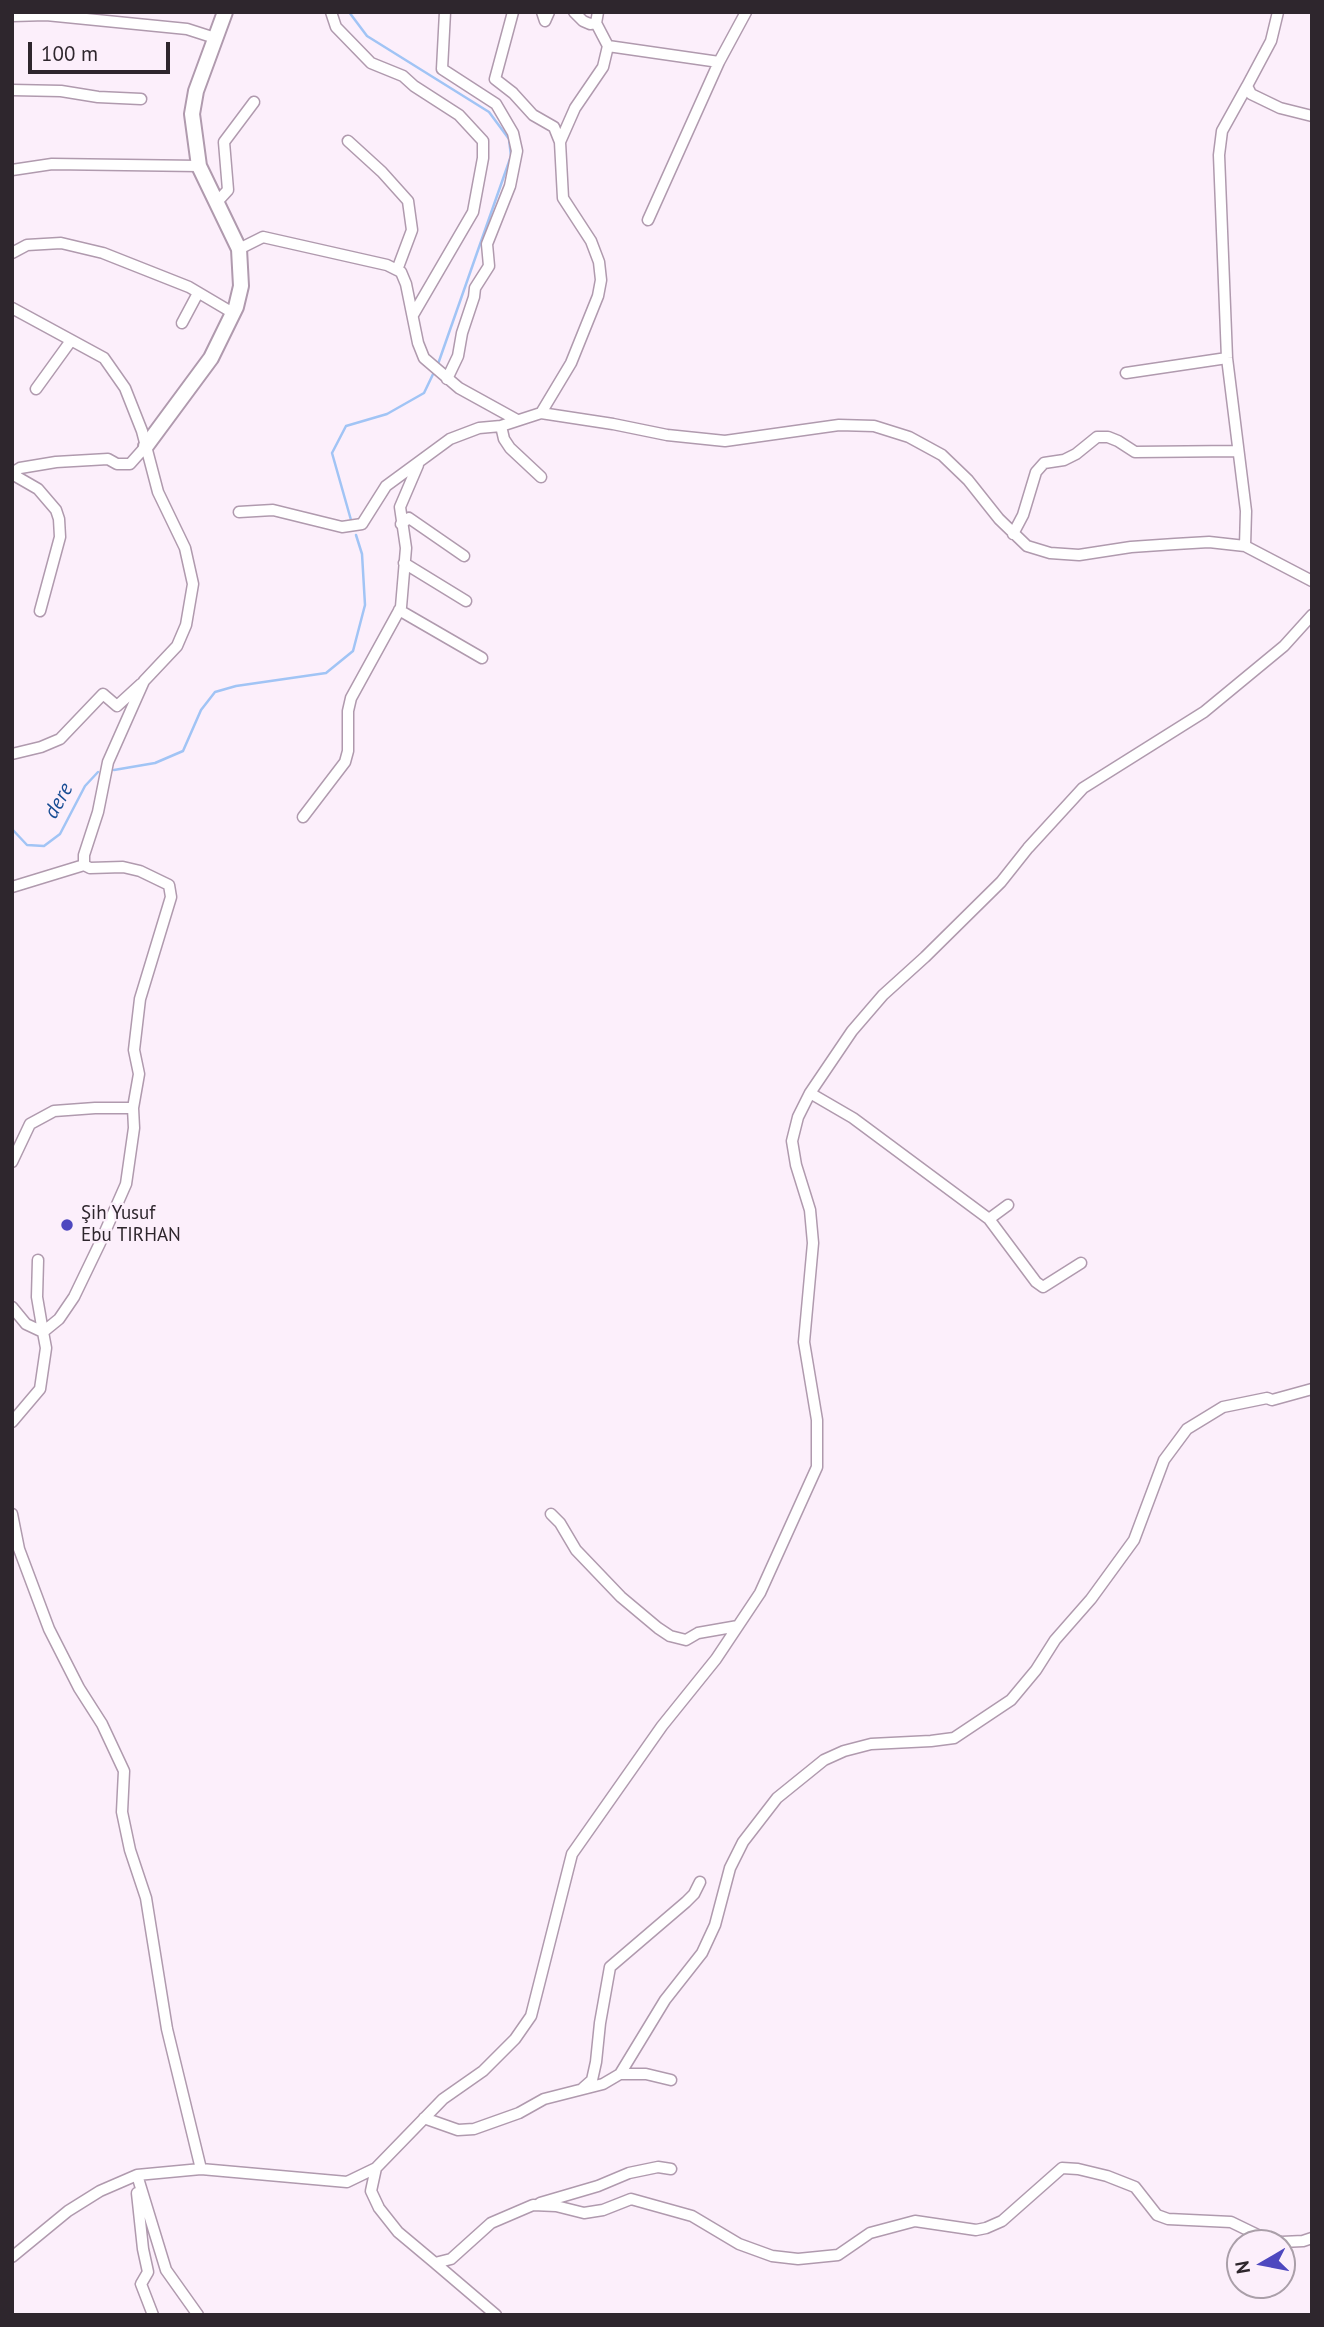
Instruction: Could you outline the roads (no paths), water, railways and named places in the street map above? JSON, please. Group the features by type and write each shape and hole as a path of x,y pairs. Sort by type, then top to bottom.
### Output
{"street":[{"path":"40,611 60,537 59,519 38,489 12,474 20,468 57,462 107,459 117,464 130,464 211,358 233,313 241,286 239,249 200,166 192,114 196,91 225,12"},
{"path":"331,12 335,27 371,63 404,76 414,86 459,116 483,141 483,158 473,212 413,315"},
{"path":"444,377 457,356 475,288 489,266 487,244 510,186 517,151 513,132 496,104 442,69 445,12"},
{"path":"513,12 495,79 513,93 533,115 554,127 559,142 563,198 591,241 599,262 601,280 592,316 570,363 541,413"},
{"path":"542,12 545,20 549,12"},
{"path":"574,12 583,21 596,23"},
{"path":"559,142 575,108 603,67 608,46 596,23 598,12"},
{"path":"648,220 719,62 746,12"},
{"path":"1245,546 1246,511 1227,358 1219,155 1222,131 1271,41 1278,12"},
{"path":"12,16 39,14 187,29 215,38"},
{"path":"608,46 719,62"},
{"path":"1247,86 1251,94 1280,108 1312,116"},
{"path":"12,90 61,91 98,97 141,99"},
{"path":"217,202 228,190 224,142 254,102"},
{"path":"348,141 382,172 408,201 412,230 397,270"},
{"path":"12,170 52,164 200,166"},
{"path":"239,249 264,237 387,265 401,272 424,358 444,377 517,420"},
{"path":"12,253 27,245 61,243 103,254 189,287 233,313"},
{"path":"182,323 198,293"},
{"path":"12,308 70,342 104,358 125,388 146,446 158,492 186,548 193,584 186,625 177,646 144,681 117,706 103,694 60,739 12,754"},
{"path":"36,390 70,342"},
{"path":"1126,373 1227,358"},
{"path":"239,512 273,510 342,527 362,524 386,486 450,439 480,428 501,426 541,413 667,435 725,441 839,425 874,426 909,437 942,455 1027,546 1050,553 1079,555 1131,547 1209,542 1245,546 1312,581"},
{"path":"501,426 510,449 541,477"},
{"path":"1013,534 1023,516 1036,472 1044,463 1064,460 1076,454 1097,437 1118,441 1135,453 1238,451"},
{"path":"303,817 345,762 351,698 399,610 406,548 400,507 418,464"},
{"path":"401,524 409,519 464,556"},
{"path":"404,563 466,601"},
{"path":"399,610 482,658"},
{"path":"12,2257 68,2211 100,2191 137,2175 201,2169 347,2182 376,2168 443,2099 484,2071 515,2039 531,2016 572,1854 662,1726 716,1659 760,1593 817,1468 817,1420 804,1342 813,1242 810,1210 796,1165 792,1141 798,1117 810,1093 852,1031 883,995 1002,882 1028,848 1083,788 1204,712 1284,646 1312,615"},
{"path":"84,865 84,855 98,812 108,762 144,681"},
{"path":"12,887 84,865 90,868 123,867 141,871 169,885 171,897 140,999 134,1050 139,1074 126,1184 74,1297 59,1319 43,1332"},
{"path":"810,1093 853,1118 989,1219 1036,1282 1043,1287 1081,1263"},
{"path":"12,1162 30,1124 54,1111 133,1108"},
{"path":"989,1219 1008,1205"},
{"path":"12,1422 40,1389 46,1348 37,1297 38,1260"},
{"path":"12,1307 26,1324 43,1332"},
{"path":"424,2118 458,2130 474,2129 519,2113 544,2099 603,2084 620,2074 665,2000 702,1953 715,1925 730,1868 743,1842 777,1798 824,1760 844,1751 871,1745 954,1738 1011,1700 1134,1540 1164,1460 1187,1429 1223,1407 1267,1398 1272,1400 1312,1389"},
{"path":"12,1514 19,1549 49,1629 79,1688 102,1724 124,1771 122,1812 130,1850 146,1898 167,2029 201,2169"},
{"path":"551,1514 560,1523 576,1550 621,1597 670,1636 686,1640 698,1633 738,1626"},
{"path":"580,2091 592,2080 610,1967 686,1902 694,1894 699,1882"},
{"path":"620,2074 646,2074 671,2080"},
{"path":"435,2263 451,2259 491,2223 533,2205 598,2186 629,2173 658,2167 671,2169"},
{"path":"376,2168 371,2191 379,2208 398,2232 496,2315"},
{"path":"533,2205 556,2206 584,2213 603,2210 631,2199 692,2216 739,2244 772,2256 798,2259 838,2255 870,2233 915,2221 976,2230 986,2228 1002,2221 1062,2168 1107,2176 1135,2187 1157,2215 1168,2219 1231,2222 1264,2238 1282,2242 1312,2238"},
{"path":"137,2175 138,2207 148,2272 141,2284 153,2315"},
{"path":"137,2175 166,2270 198,2315"}],"waterway":[{"path":"349,12 367,36 489,112 509,139 511,156 438,364"},
{"path":"351,520 332,453 346,426 387,414 424,393 435,370"},
{"path":"114,770 155,763 183,751 201,710 215,692 236,686 326,673 353,651 365,605 362,554 356,535"},
{"name":"dere","path":"12,829 27,845 44,846 60,834 85,786 98,772"}],"place":[{"name":"Şih Yusuf Ebu TIRHAN","path":"67,1225"}]}
